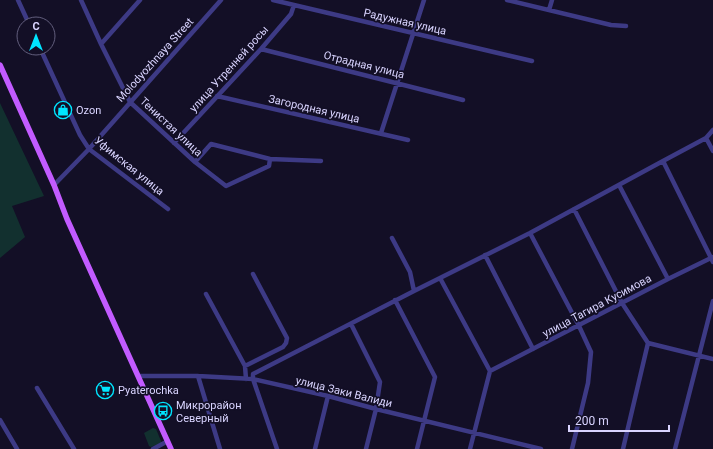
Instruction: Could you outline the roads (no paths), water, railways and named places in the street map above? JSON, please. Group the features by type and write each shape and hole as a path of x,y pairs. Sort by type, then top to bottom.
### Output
{"main road":[{"path":"0,65 171,449"}],"street":[{"path":"18,0 25,16"},
{"name":"Тенистая улица","path":"81,0 130,102 195,162 226,186 269,166 270,159"},
{"path":"101,44 140,0"},
{"name":"Molodyozhnaya Street","path":"54,185 89,149 221,0"},
{"name":"Радужная улица","path":"273,0 532,61"},
{"path":"381,133 424,0"},
{"path":"507,0 611,25 626,26"},
{"path":"549,10 552,0"},
{"name":"улица Утренней росы","path":"174,143 261,49 291,14 294,5"},
{"name":"Отрадная улица","path":"261,49 463,100"},
{"name":"Уфимская улица","path":"44,56 80,135 89,149 168,209"},
{"name":"Загородная улица","path":"217,96 408,140"},
{"path":"276,449 253,379 253,374 395,300 530,233 706,138 713,130"},
{"path":"706,138 713,151"},
{"path":"195,162 211,144 270,159 321,161"},
{"path":"663,161 712,259"},
{"path":"620,185 668,279"},
{"path":"574,209 622,303 648,343 713,359"},
{"path":"530,233 591,352 588,383 572,449"},
{"path":"392,238 410,272 414,291"},
{"path":"485,255 533,349"},
{"name":"улица Тагира Кусимова","path":"490,371 668,279 712,259"},
{"path":"246,366 283,347 287,338 253,274"},
{"path":"440,278 490,371 470,449"},
{"path":"206,294 246,366 246,379"},
{"path":"395,300 435,377 417,449"},
{"path":"675,449 713,301"},
{"path":"351,324 380,382 376,409 366,449"},
{"path":"623,449 648,343"},
{"name":"улица Заки Валиди","path":"139,376 198,376 253,379 541,449"},
{"path":"198,376 220,449"},
{"path":"38,388 74,449"},
{"path":"315,449 328,396"},
{"path":"0,420 17,449"},
{"path":"153,449 168,441"},
{"path":"517,449 518,443"}],"place":[{"name":"Ozon","path":"63,110"},
{"name":"Pyaterochka","path":"105,390"},
{"name":"Микрорайон Северный","path":"163,411"}]}
